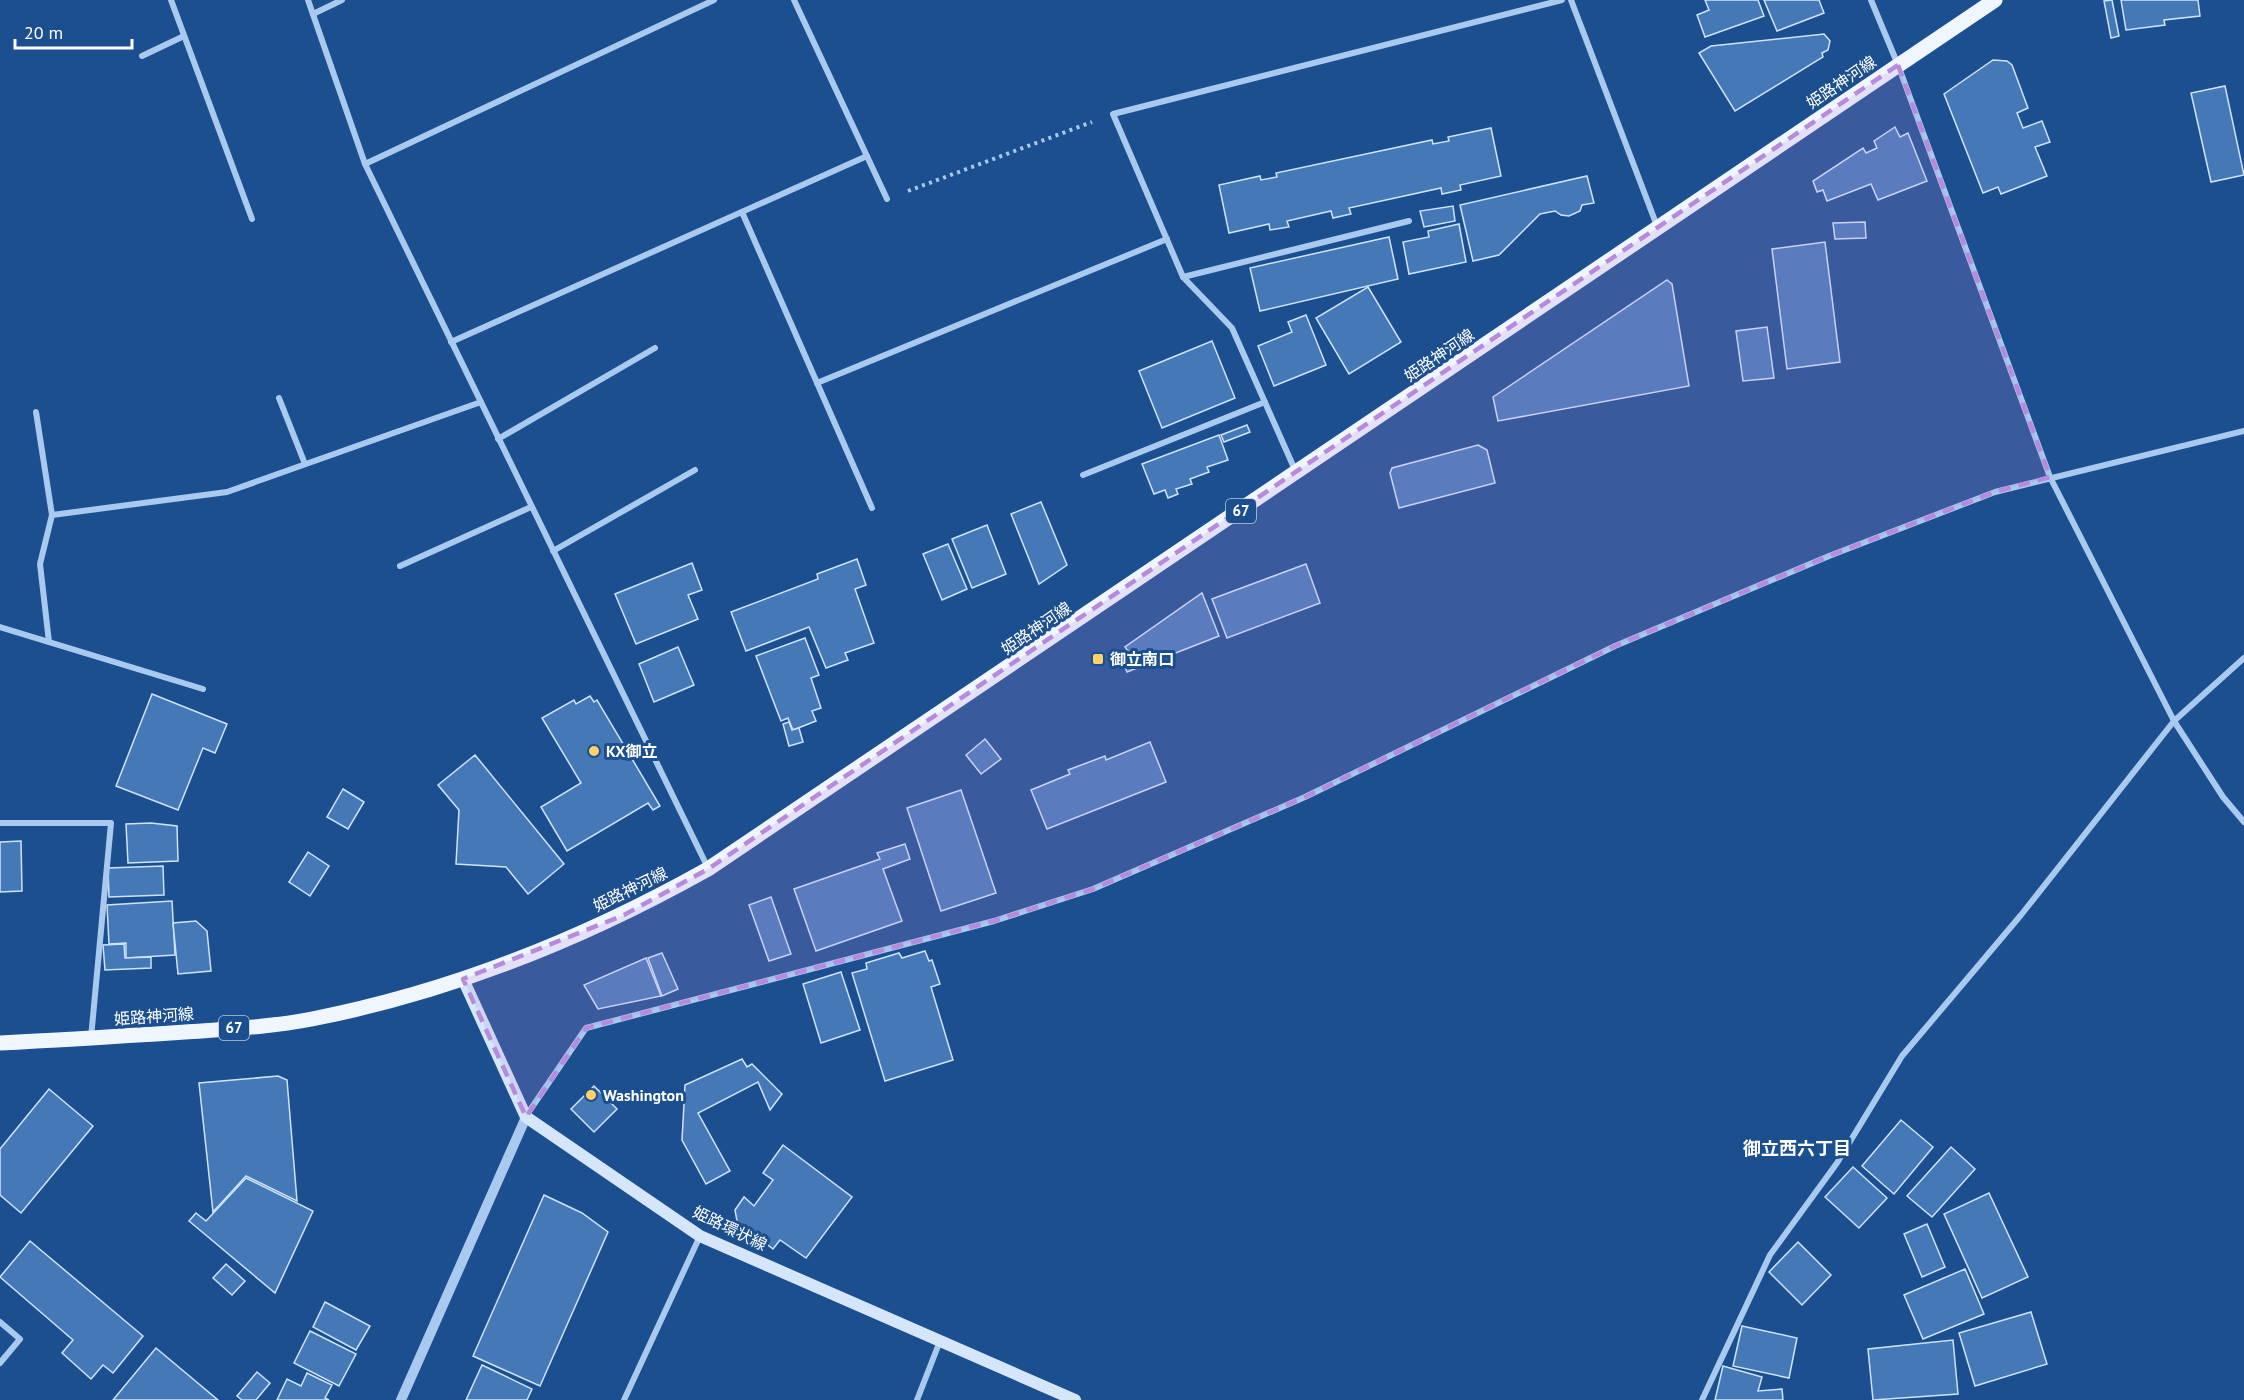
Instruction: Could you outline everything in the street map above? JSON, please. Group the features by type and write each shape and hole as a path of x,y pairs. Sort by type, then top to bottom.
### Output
{"main road":[{"name":"姫路神河線","path":"0,1043 220,1030 310,1019 387,1001 463,979 624,915 708,869 1995,0"},
{"path":"463,979 526,1117"},
{"name":"姫路環状線","path":"526,1117 700,1236 1075,1400"}],"street":[{"path":"171,0 252,219"},
{"path":"308,0 365,164 708,869"},
{"path":"313,14 342,0"},
{"path":"365,164 714,0"},
{"path":"794,0 886,199"},
{"path":"1296,474 1232,328 1183,277 1113,114 1562,0"},
{"path":"1571,0 1658,228"},
{"path":"1870,0 1898,65 2050,477 2174,721 2223,797 2244,822"},
{"path":"142,56 184,36"},
{"path":"451,342 867,156"},
{"path":"742,212 872,508"},
{"path":"1183,277 1409,221"},
{"path":"817,383 1167,239"},
{"path":"498,439 655,348"},
{"path":"279,398 305,464"},
{"path":"52,515 227,492 481,402"},
{"path":"1083,475 1264,402"},
{"path":"36,412 52,515 40,564 49,642"},
{"path":"401,1400 526,1117 586,1028 994,921 1093,889 1305,797 1615,646 1829,556 1995,492 2244,431"},
{"path":"553,551 696,470"},
{"path":"400,566 531,507"},
{"path":"0,627 203,689"},
{"path":"1702,1400 1770,1256 1837,1163 1902,1056 2021,915 2174,721 2244,658"},
{"path":"0,823 111,823 90,1039"},
{"path":"624,1400 700,1236"},
{"path":"0,1322 20,1340 0,1363"},
{"path":"917,1400 940,1341"}],"path":[{"path":"886,199 1113,114"}],"highlighted area":[{"path":"1898,65 2050,477 1995,492 1829,556 1615,646 1305,797 1093,889 994,921 586,1028 526,1117 463,979 624,915 708,869"}],"building":[{"path":"1705,0 1758,0 1764,16 1705,37 1697,15 1709,10"},
{"path":"1764,0 1819,0 1824,13 1777,31"},
{"path":"2112,0 2119,36 2111,38 2104,1"},
{"path":"2121,0 2198,0 2200,16 2164,20 2165,25 2126,30"},
{"path":"1824,34 1830,41 1828,50 1822,53 1823,57 1735,111 1699,53 1711,46"},
{"path":"1993,60 2007,61 2012,65 2028,108 2017,113 2023,128 2042,121 2050,142 2035,147 2047,176 2001,194 1998,187 1983,193 1944,94"},
{"path":"2225,86 2244,175 2211,182 2191,93"},
{"path":"1895,127 1900,137 1908,133 1927,181 1878,200 1871,184 1827,201 1823,190 1817,192 1813,181 1863,148 1866,153 1877,148 1874,141"},
{"path":"1491,128 1501,176 1460,185 1461,190 1442,194 1441,188 1349,208 1351,214 1333,218 1331,211 1287,221 1289,227 1270,230 1269,224 1229,233 1219,185 1260,176 1261,180 1277,177 1276,173 1432,140 1433,144 1449,141 1448,137"},
{"path":"1587,176 1594,203 1582,205 1580,211 1569,216 1555,211 1540,214 1499,255 1473,261 1460,205"},
{"path":"1453,206 1455,221 1424,227 1420,211"},
{"path":"1865,222 1866,238 1835,239 1833,223"},
{"path":"1459,224 1466,262 1409,274 1403,242 1429,237 1428,231"},
{"path":"1389,237 1398,279 1260,311 1250,268"},
{"path":"1825,242 1840,362 1787,369 1772,249"},
{"path":"1667,280 1672,284 1689,386 1498,421 1493,397"},
{"path":"1368,287 1401,342 1349,374 1316,318"},
{"path":"1306,315 1326,365 1274,386 1258,346 1292,332 1288,322"},
{"path":"1767,327 1774,378 1743,381 1736,331"},
{"path":"1212,341 1235,398 1162,428 1139,371"},
{"path":"1247,425 1250,432 1224,442 1221,435"},
{"path":"1219,435 1228,460 1207,467 1209,472 1190,479 1192,484 1176,489 1178,494 1168,498 1165,490 1154,494 1142,464"},
{"path":"1478,445 1487,450 1495,483 1399,508 1390,473 1392,468"},
{"path":"1041,502 1067,565 1039,584 1011,514"},
{"path":"987,525 1006,574 972,588 952,539"},
{"path":"948,544 967,589 942,600 923,554"},
{"path":"857,559 866,585 855,589 874,643 845,653 848,660 826,668 809,627 746,651 731,612 818,579 817,574"},
{"path":"692,563 702,590 688,595 698,619 636,644 615,594"},
{"path":"1306,564 1320,603 1227,638 1212,599"},
{"path":"1202,593 1219,636 1127,672 1120,655 1128,651 1125,647"},
{"path":"805,638 819,675 811,678 821,708 812,711 816,721 793,730 788,718 781,721 756,656"},
{"path":"678,647 694,685 654,702 639,664"},
{"path":"152,694 227,724 215,753 203,748 178,810 116,786"},
{"name":"KX御立","path":"590,696 594,702 597,700 660,806 653,810 648,803 567,851 541,807 581,783 542,718 574,700 576,704"},
{"path":"789,722 792,730 799,728 803,742 789,746 783,724"},
{"path":"985,739 1001,759 981,774 966,755"},
{"path":"1150,742 1166,782 1047,829 1031,790 1070,774 1068,770 1105,756 1106,760"},
{"path":"475,755 564,864 528,894 506,867 456,864 459,810 438,785"},
{"path":"343,789 364,802 348,829 327,817"},
{"path":"961,790 996,893 941,911 907,808"},
{"path":"151,823 177,826 178,861 128,863 126,824"},
{"path":"21,841 22,891 0,892 0,842"},
{"path":"905,844 910,859 883,869 902,921 816,951 794,889 880,859 877,853"},
{"path":"308,852 329,866 310,896 289,882"},
{"path":"163,866 164,895 109,897 108,868"},
{"path":"771,897 791,954 769,961 749,905"},
{"path":"172,901 175,955 126,958 126,943 109,944 107,905"},
{"path":"196,921 207,931 211,971 178,974 173,923"},
{"path":"124,944 125,958 151,957 151,968 105,970 103,945"},
{"path":"925,951 929,961 932,960 940,984 931,987 953,1060 885,1081 852,973 867,969 866,963 899,953 902,958"},
{"path":"662,953 678,989 662,996 648,958"},
{"path":"646,958 661,996 598,1009 584,985"},
{"path":"841,972 860,1030 821,1043 803,984"},
{"path":"742,1059 747,1067 752,1064 782,1094 770,1110 758,1082 698,1113 730,1171 706,1184 682,1140 685,1085"},
{"path":"278,1076 287,1080 297,1201 246,1176 213,1212 199,1083"},
{"path":"594,1086 617,1109 594,1132 571,1109"},
{"path":"49,1089 93,1126 21,1213 0,1195 0,1149"},
{"path":"1901,1120 1933,1147 1894,1194 1862,1166"},
{"path":"783,1145 852,1197 806,1258 780,1240 773,1249 737,1221 735,1210 744,1197 754,1206 773,1180 763,1173"},
{"path":"1951,1147 1975,1169 1932,1217 1907,1196"},
{"path":"1853,1167 1887,1198 1859,1228 1825,1197"},
{"path":"246,1178 313,1211 275,1293 189,1221 196,1213 206,1221"},
{"path":"1989,1193 2028,1277 1982,1298 1944,1214"},
{"path":"544,1195 582,1213 608,1232 540,1386 473,1356"},
{"path":"1927,1224 1945,1267 1922,1277 1904,1234"},
{"path":"30,1241 143,1336 113,1373 103,1365 91,1379 62,1353 73,1340 0,1277"},
{"path":"1798,1242 1831,1275 1802,1305 1769,1272"},
{"path":"226,1264 245,1281 232,1295 213,1278"},
{"path":"1965,1269 1984,1314 1923,1339 1904,1295"},
{"path":"325,1302 370,1326 356,1350 313,1327"},
{"path":"2031,1312 2047,1364 1975,1386 1959,1333"},
{"path":"1742,1326 1797,1338 1789,1378 1733,1366"},
{"path":"310,1331 356,1354 339,1386 294,1363"},
{"path":"1953,1340 1958,1394 1873,1400 1868,1349"},
{"path":"156,1348 218,1400 113,1400"},
{"path":"482,1365 532,1389 527,1400 466,1400"},
{"path":"1723,1366 1762,1377 1758,1391 1782,1389 1783,1400 1715,1400"},
{"path":"257,1372 270,1383 256,1400 242,1400 237,1396"},
{"path":"307,1373 332,1385 325,1398 329,1400 277,1400 287,1379 301,1386"}],"place":[{"name":"御立南口","path":"1098,659"},
{"name":"KX御立","path":"594,751"},
{"name":"Washington","path":"591,1095"}],"district":[{"name":"御立西六丁目","path":"1797,1149"}]}
